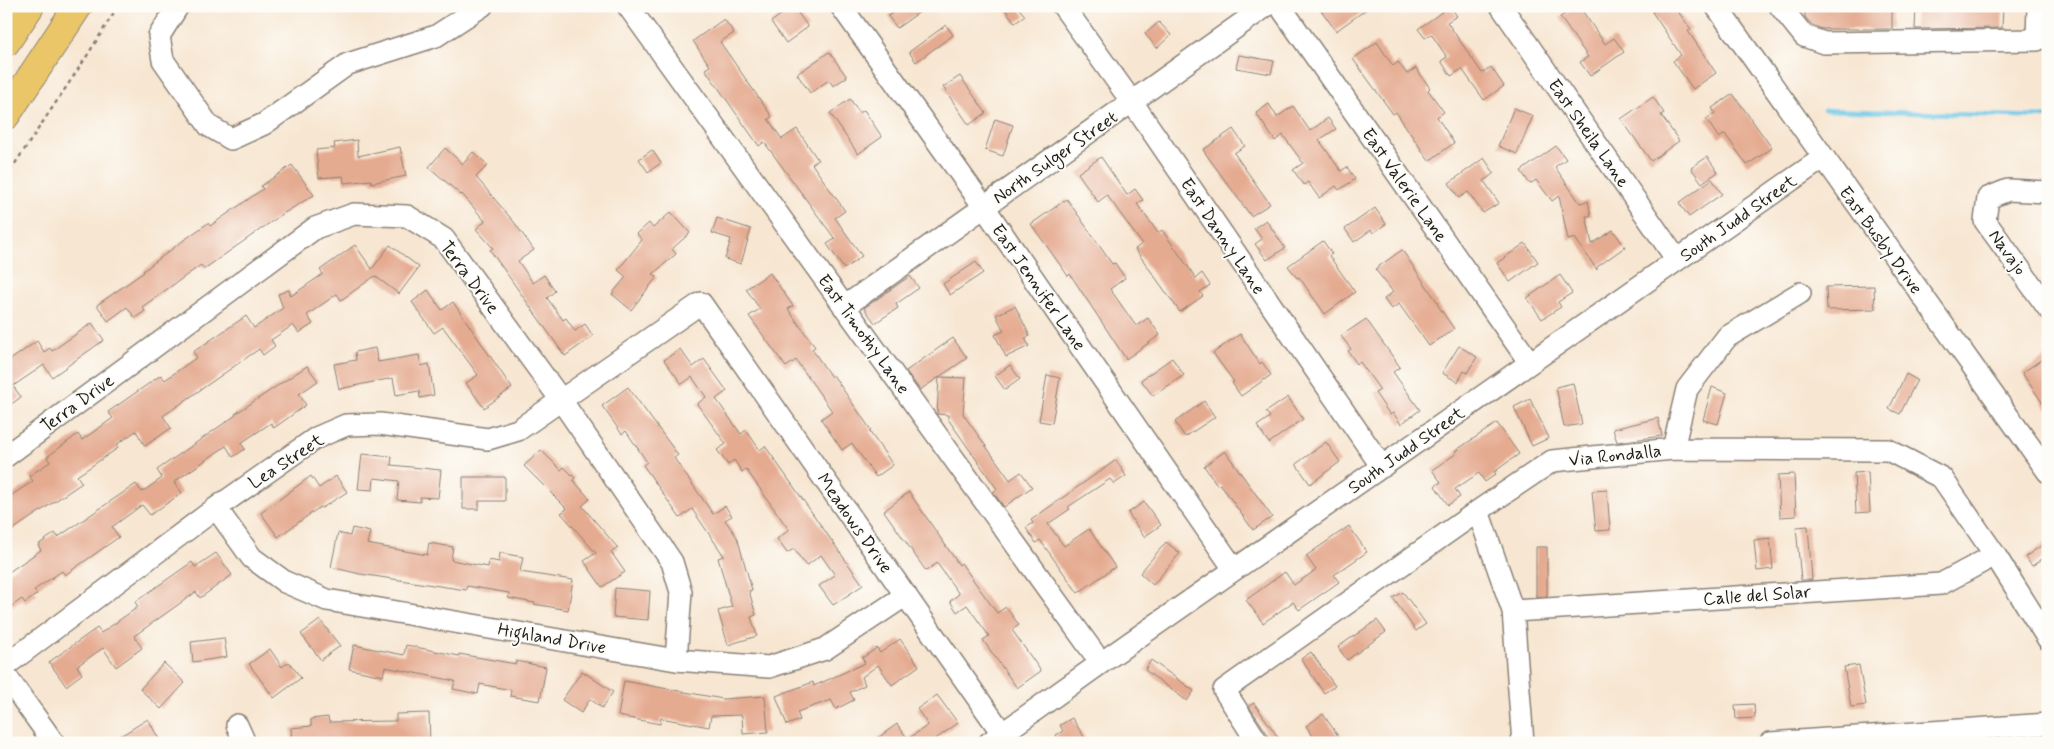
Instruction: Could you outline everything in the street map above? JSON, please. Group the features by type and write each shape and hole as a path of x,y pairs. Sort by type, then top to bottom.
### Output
{"main road":[{"path":"6,42 30,6"},
{"path":"6,115 78,6"}],"street":[{"path":"178,6 159,36 163,60 209,126 231,139 264,124 348,64 436,36 482,6"},
{"name":"East Timothy Lane","path":"628,6 1101,662"},
{"name":"East Jennifer Lane","path":"841,6 984,207 1234,570"},
{"name":"East Danny Lane","path":"1063,6 1132,102 1382,466"},
{"name":"North Sulger Street","path":"844,306 1266,6"},
{"name":"East Valerie Lane","path":"1280,6 1530,363"},
{"name":"East Sheila Lane","path":"1502,6 1677,260"},
{"path":"1780,6 1804,36 1824,43 2037,40 2038,6"},
{"name":"East Busby Drive","path":"1718,7 1823,158 2048,472"},
{"name":"South Judd Street","path":"1001,740 1101,662 1823,158"},
{"name":"Navajo","path":"2048,192 2008,190 1988,198 1985,221 2048,308"},
{"name":"Terra Drive","path":"6,456 315,228 354,214 407,216 444,239 561,400 672,562 681,592 676,660"},
{"path":"1673,449 1687,389 1727,337 1800,292"},
{"name":"Lea Street","path":"6,665 216,508 316,438 346,425 380,424 488,439 518,430 701,303"},
{"name":"Meadows Drive","path":"701,303 906,595 1001,740"},
{"name":"Via Rondalla","path":"1258,743 1224,690 1552,461 1673,449 1888,450 1942,478 1995,555 2048,639"},
{"name":"Highland Drive","path":"216,508 252,558 285,582 327,600 676,660 769,667 824,649 906,595"},
{"path":"1478,511 1513,611 1523,743"},
{"name":"Calle del Solar","path":"1513,611 1941,584 1995,555"},
{"path":"6,676 54,743"},
{"path":"1770,743 2048,724"}],"path":[{"path":"6,177 118,6"}],"building":[{"path":"793,6 808,27 786,43 771,22"},
{"path":"902,6 928,6 897,28 888,16"},
{"path":"1003,6 1017,6 1025,16 1015,23"},
{"path":"1318,6 1371,6 1336,31"},
{"path":"1450,6 1457,16 1447,22 1482,73 1491,67 1504,86 1484,100 1462,69 1451,76 1441,61 1447,57 1431,34 1425,38 1418,29"},
{"path":"1576,6 1579,6 1605,44 1614,38 1624,52 1590,76 1580,62 1588,57 1560,17"},
{"path":"1660,6 1674,6 1691,29 1688,31 1716,73 1693,89 1673,61 1681,55 1652,12"},
{"path":"1805,6 1892,6 1892,29 1822,29 1812,25 1805,17"},
{"path":"1916,6 2003,6 2002,28 1915,29"},
{"path":"724,19 734,33 720,42 772,117 768,119 782,139 797,129 818,160 812,164 845,211 835,218 862,256 844,269 827,244 835,239 764,142 759,146 705,69 710,66 693,41"},
{"path":"1159,22 1171,35 1157,48 1145,34"},
{"path":"946,25 953,35 916,62 909,52"},
{"path":"1377,42 1393,66 1398,62 1407,74 1416,68 1430,88 1428,90 1444,112 1437,117 1454,143 1429,161 1396,112 1393,114 1353,59"},
{"path":"829,52 847,77 833,86 829,80 810,93 797,74"},
{"path":"1239,55 1274,61 1271,74 1236,68"},
{"path":"960,76 986,113 969,125 943,87"},
{"path":"1733,94 1772,148 1747,165 1725,134 1719,138 1706,119 1715,113 1712,108"},
{"path":"1653,97 1664,113 1661,115 1679,141 1651,161 1621,119"},
{"path":"850,99 860,113 864,110 882,137 858,154 830,113"},
{"path":"1269,104 1277,117 1293,106 1310,131 1328,118 1336,129 1319,140 1341,171 1347,167 1355,179 1339,190 1336,186 1319,198 1308,182 1304,185 1293,170 1303,163 1283,135 1275,141 1256,113"},
{"path":"1514,108 1533,116 1517,154 1498,146"},
{"path":"995,119 1013,125 1003,156 985,150"},
{"path":"1233,129 1245,146 1234,153 1270,204 1251,216 1203,150"},
{"path":"357,140 358,156 400,147 406,176 372,183 371,180 344,183 343,176 319,178 316,150 335,148 334,143"},
{"path":"1556,146 1566,159 1555,167 1580,203 1588,201 1591,216 1586,216 1592,244 1613,230 1625,247 1597,267 1597,270 1575,238 1568,240 1559,196 1552,201 1536,180 1530,184 1521,171"},
{"path":"445,148 463,164 473,152 488,165 476,177 514,222 534,250 518,261 533,283 544,275 555,291 547,298 563,320 566,318 575,331 585,324 593,336 565,356 490,250 493,248 476,229 485,221 462,194 429,167"},
{"path":"652,150 661,163 648,172 639,159"},
{"path":"1101,157 1127,195 1135,189 1143,200 1137,204 1158,233 1162,230 1196,278 1202,273 1210,285 1200,292 1203,296 1180,312 1135,249 1142,244 1107,195 1098,202 1078,173"},
{"path":"1707,157 1718,172 1702,183 1691,168"},
{"path":"1484,158 1494,173 1484,181 1499,203 1483,213 1468,192 1459,198 1449,183"},
{"path":"292,165 314,195 281,215 204,269 201,265 142,307 145,311 135,318 127,307 108,321 97,305 208,223 210,226 263,189 261,186"},
{"path":"1712,179 1722,194 1689,217 1679,203"},
{"path":"1067,199 1112,264 1115,263 1125,278 1110,289 1136,326 1148,318 1160,335 1126,359 1070,274 1068,276 1031,224"},
{"path":"1375,208 1386,224 1373,233 1371,230 1354,242 1345,229"},
{"path":"671,212 690,233 672,249 676,254 653,274 657,277 631,310 612,294 626,277 618,270 642,240 637,234 649,223 653,228"},
{"path":"717,218 751,229 741,264 725,259 731,239 712,233"},
{"path":"1266,220 1285,248 1267,260 1255,244 1262,239 1254,228"},
{"path":"1323,241 1332,254 1329,256 1355,292 1325,314 1299,277 1297,278 1288,266"},
{"path":"1525,243 1538,262 1510,282 1497,263"},
{"path":"355,245 372,269 390,245 419,267 399,294 375,276 341,300 337,294 307,315 313,324 299,333 293,325 271,340 275,346 263,355 259,349 163,416 171,428 145,446 136,431 116,445 118,448 77,476 82,483 11,531 6,524 6,499 33,481 29,476 50,462 47,457 78,434 82,440 113,418 108,412 161,375 165,380 197,357 193,352 246,316 254,328 283,308 278,294 289,290 291,296 323,274 320,270"},
{"path":"1402,250 1454,329 1429,346 1399,304 1391,309 1384,299 1393,292 1375,269"},
{"path":"976,262 983,273 950,295 943,284"},
{"path":"770,273 793,306 788,309 815,347 812,349 831,377 833,375 893,465 876,477 852,443 842,450 821,419 832,411 796,360 786,367 749,316 760,309 746,289"},
{"path":"1560,275 1572,293 1558,302 1561,307 1542,319 1527,298"},
{"path":"910,276 919,288 896,304 898,308 875,323 864,308"},
{"path":"1874,286 1875,309 1827,310 1826,287"},
{"path":"428,290 442,310 453,302 512,388 484,408 466,383 478,375 443,327 434,333 412,302"},
{"path":"1015,306 1030,336 1025,338 1029,346 1006,357 995,335 1004,331 996,315"},
{"path":"1366,319 1400,367 1393,372 1420,410 1401,424 1393,413 1390,415 1375,393 1380,390 1360,362 1357,364 1348,351 1351,349 1341,336"},
{"path":"92,323 104,340 52,377 44,365 13,386 21,397 6,408 6,363 37,341 44,352 50,348 52,351"},
{"path":"1240,334 1260,364 1262,362 1271,375 1241,396 1232,383 1234,382 1213,353"},
{"path":"953,338 967,358 920,390 906,371"},
{"path":"1459,346 1477,357 1467,373 1464,371 1458,382 1442,373"},
{"path":"375,348 378,362 419,355 421,366 429,364 434,395 420,398 419,391 396,395 393,378 339,389 334,364 356,360 355,352"},
{"path":"680,349 693,367 704,359 727,391 716,399 741,434 746,430 760,450 765,446 863,585 833,605 819,586 835,575 821,555 806,566 794,549 787,553 777,539 789,530 746,469 742,472 734,460 728,465 717,450 726,444 697,404 706,397 692,377 682,384 664,360"},
{"path":"2048,355 2048,411 2022,373"},
{"path":"1172,358 1184,375 1153,396 1141,380"},
{"path":"1010,365 1020,379 1005,390 995,376"},
{"path":"307,366 318,381 299,394 306,405 274,428 271,423 241,443 245,449 233,457 226,446 174,482 182,493 150,515 142,505 112,527 119,537 65,575 62,571 34,590 37,594 25,603 22,599 6,610 6,574 41,550 38,545 55,533 58,537 136,484 142,492 162,478 157,470 235,414"},
{"path":"1906,374 1917,380 1900,414 1889,409"},
{"path":"1047,375 1060,378 1052,423 1039,421"},
{"path":"939,377 966,378 963,414 1010,480 1021,472 1032,487 1004,507 993,492 997,489 948,419 948,415 937,414"},
{"path":"1573,383 1582,424 1564,427 1556,387"},
{"path":"628,387 678,455 674,458 713,514 725,506 732,516 725,520 737,537 752,590 749,591 756,615 751,617 757,636 728,645 718,611 732,607 718,558 724,556 692,509 680,518 643,465 647,462 626,431 622,434 602,406"},
{"path":"1712,387 1727,393 1718,424 1703,420"},
{"path":"1288,397 1303,419 1269,443 1257,426 1270,417 1266,412"},
{"path":"1530,399 1549,438 1532,446 1514,407"},
{"path":"1204,401 1215,417 1185,437 1175,422"},
{"path":"1658,418 1662,436 1617,442 1613,429"},
{"path":"1497,423 1519,454 1494,472 1496,474 1485,482 1479,473 1455,489 1460,497 1448,505 1435,486 1441,482 1432,470 1457,453 1455,451"},
{"path":"1326,442 1340,462 1310,484 1296,464"},
{"path":"541,450 561,470 564,467 575,478 573,480 590,499 582,506 618,548 611,552 625,572 602,587 584,561 596,553 561,513 567,509 524,466"},
{"path":"1225,451 1272,517 1253,530 1220,484 1218,486 1204,466"},
{"path":"362,454 392,457 391,465 441,470 438,498 420,497 420,502 397,500 399,481 374,478 373,490 358,489"},
{"path":"1116,460 1126,476 1114,484 1110,479 1068,507 1070,509 1048,524 1064,546 1089,529 1115,567 1078,593 1040,540 1036,543 1026,528 1033,523 1031,520"},
{"path":"1868,472 1870,512 1856,513 1854,473"},
{"path":"1794,474 1796,516 1780,517 1778,475"},
{"path":"311,476 319,488 336,476 347,492 322,508 320,507 278,537 261,513"},
{"path":"463,477 505,477 505,501 479,501 479,509 463,509"},
{"path":"1607,490 1610,530 1596,531 1592,491"},
{"path":"909,492 959,565 961,563 997,613 1006,607 1019,625 1012,630 1041,671 1017,688 983,640 989,636 967,605 957,612 950,601 959,594 937,563 926,571 884,511"},
{"path":"1144,502 1161,525 1144,537 1128,513"},
{"path":"1349,526 1367,552 1334,575 1339,582 1299,610 1293,602 1263,623 1246,600 1285,572 1294,585 1316,570 1306,556"},
{"path":"1808,526 1812,580 1801,580 1796,527"},
{"path":"352,528 370,532 367,544 427,555 429,543 453,547 451,560 488,567 489,560 499,562 500,553 523,557 520,572 573,580 568,610 508,598 509,593 467,586 466,590 360,574 331,567 338,533 350,536"},
{"path":"1770,538 1773,569 1757,571 1754,540"},
{"path":"2048,541 2048,555 2032,566 2025,557"},
{"path":"1166,542 1180,553 1153,585 1140,573"},
{"path":"1536,547 1547,547 1547,596 1536,597"},
{"path":"216,553 232,575 200,598 196,592 134,636 142,648 116,667 103,648 77,666 82,674 66,686 49,662 97,628 101,633 138,607 135,602 192,562 195,567"},
{"path":"615,588 650,591 648,620 613,617"},
{"path":"1403,592 1426,624 1416,631 1393,598"},
{"path":"320,620 340,646 321,660 301,634"},
{"path":"1377,620 1386,632 1347,660 1338,647"},
{"path":"224,638 227,657 193,662 191,642"},
{"path":"900,639 919,666 892,685 878,665 862,677 865,685 850,692 854,700 836,709 831,700 797,712 800,720 787,725 776,696 813,682 814,686 865,663 862,658 877,648 880,653"},
{"path":"354,645 404,655 406,645 459,656 459,654 516,664 516,661 546,667 540,701 510,696 511,690 480,684 478,694 453,689 455,681 385,667 383,676 349,669"},
{"path":"270,649 282,667 289,662 301,678 274,698 249,664"},
{"path":"1311,652 1335,686 1324,693 1301,659"},
{"path":"1151,660 1194,691 1187,701 1145,670"},
{"path":"164,663 185,683 161,709 140,689"},
{"path":"1859,665 1866,705 1851,707 1844,667"},
{"path":"582,671 613,692 602,708 590,699 581,713 562,700"},
{"path":"624,681 723,699 765,696 768,732 743,734 742,715 711,716 709,727 661,718 660,724 618,716"},
{"path":"937,695 958,723 930,743 871,743 897,724 908,739 928,725 917,709"},
{"path":"1254,703 1282,743 1270,743 1269,736 1249,706"},
{"path":"1754,704 1755,718 1736,719 1735,705"},
{"path":"429,713 430,743 292,743 291,728 311,726 311,719 328,717 329,722 396,721 396,714"},
{"path":"1323,714 1343,743 1318,743 1306,726"},
{"path":"1072,718 1088,743 1061,743 1056,735 1063,731 1060,725"},
{"path":"148,719 161,743 109,743"}],"waterway":[{"path":"1824,110 2048,117"}]}
